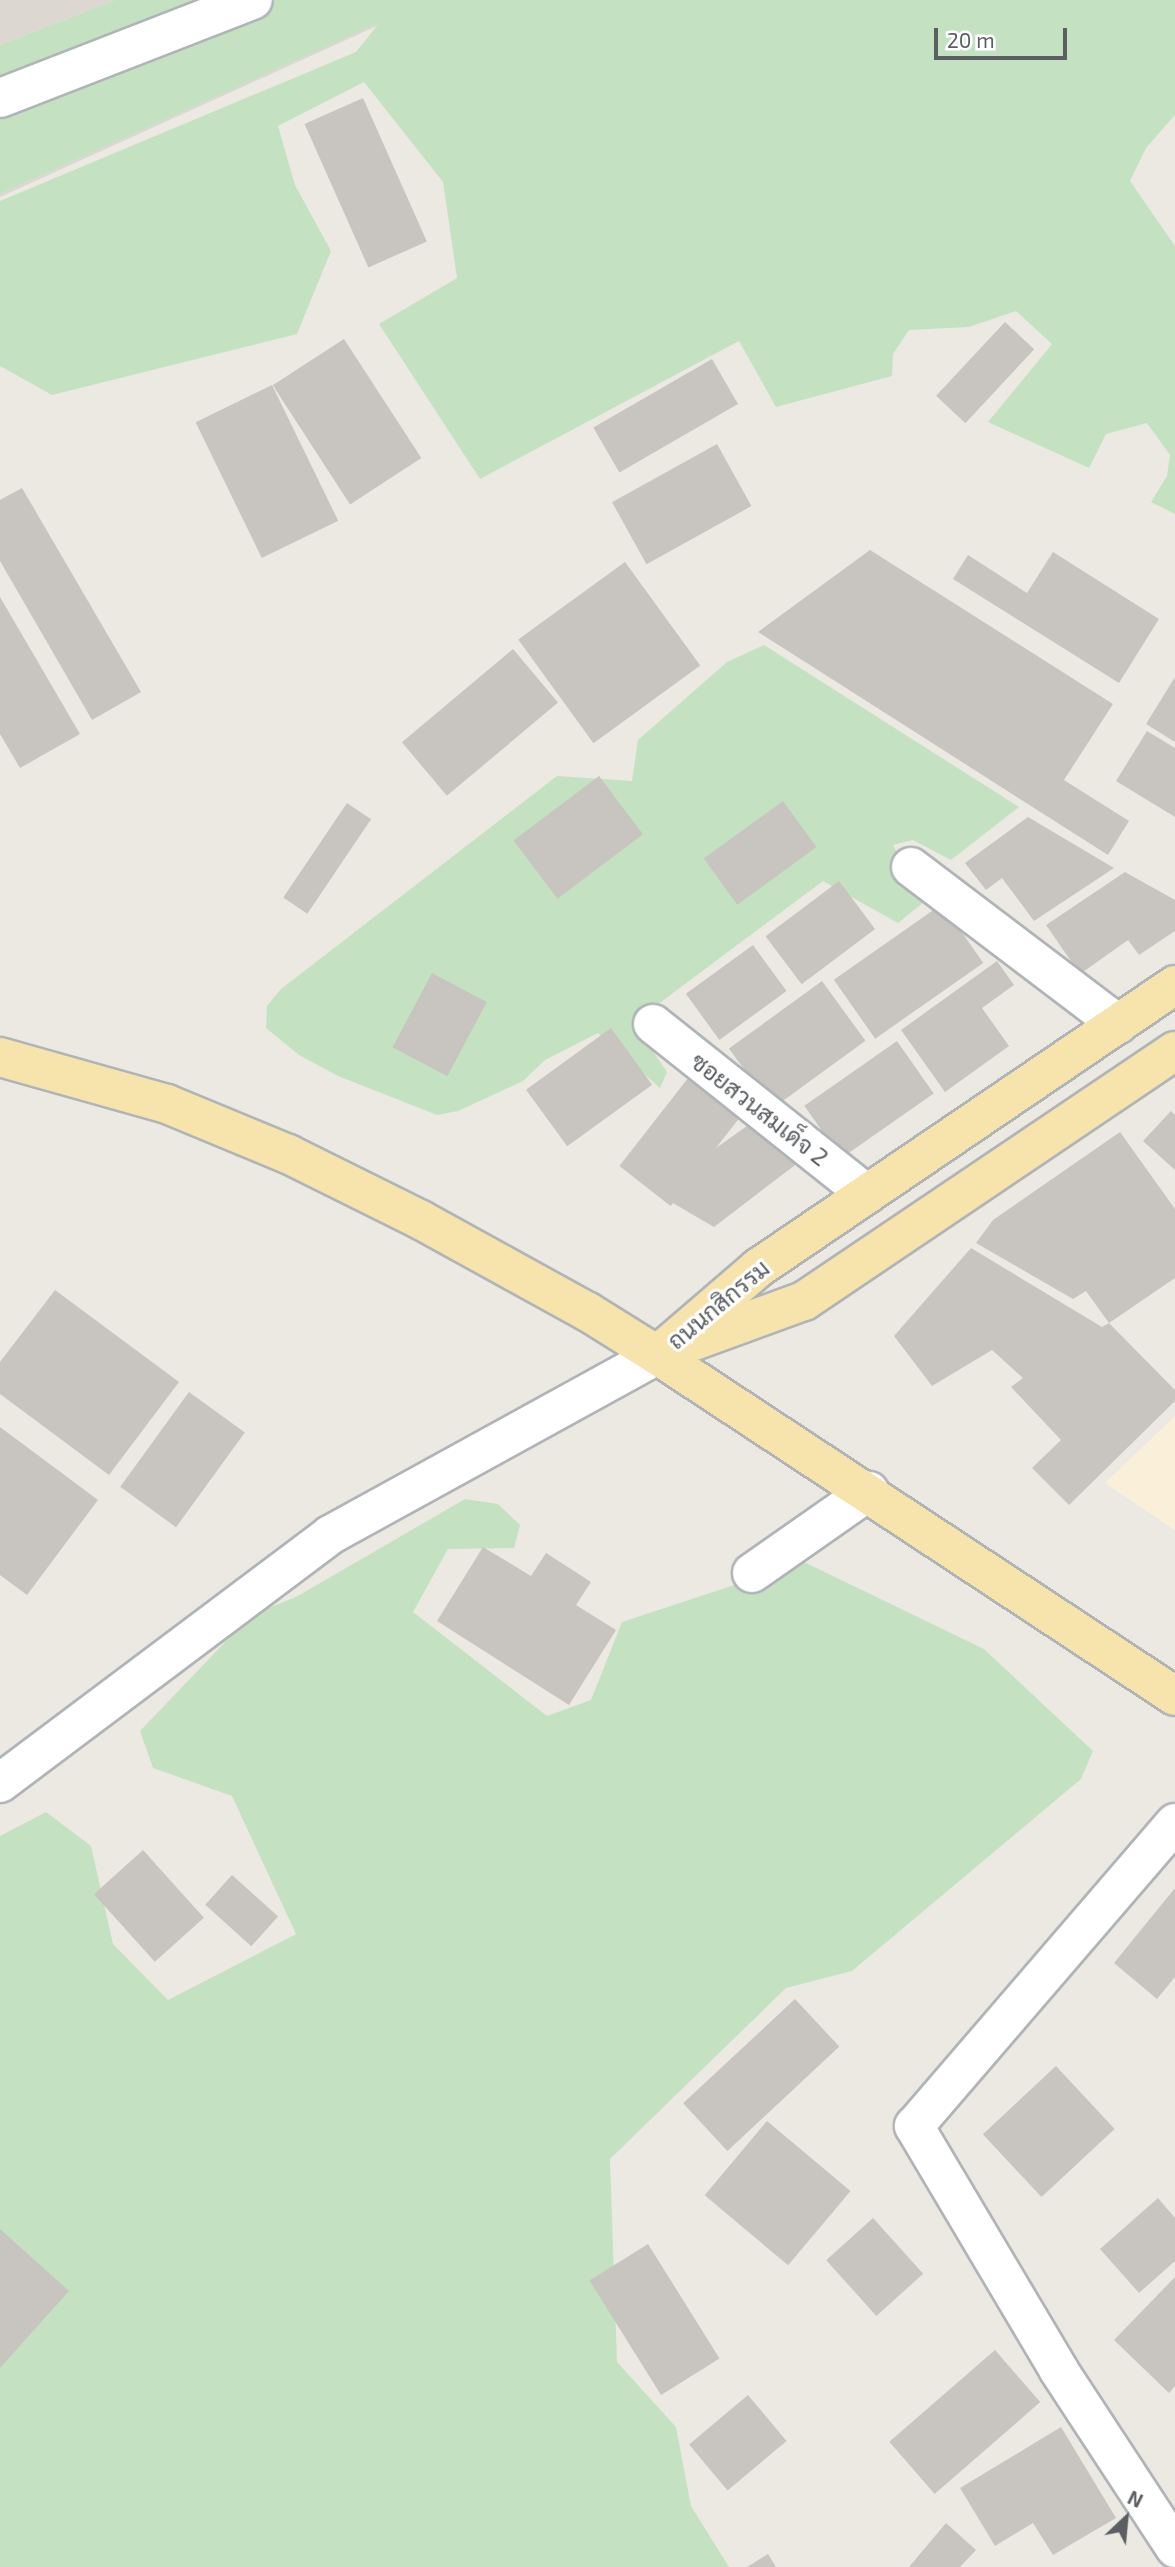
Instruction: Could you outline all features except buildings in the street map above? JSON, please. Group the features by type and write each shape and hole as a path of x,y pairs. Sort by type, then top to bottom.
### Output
{"main road":[{"name":"ถนนกสิกรรม","path":"657,1355 758,1268 1175,985"},
{"name":"ถนนกสิกรรม","path":"657,1355 804,1301 1175,1051"},
{"path":"0,1057 167,1104 288,1154 457,1240 657,1355 869,1492 1175,1696"}],"street":[{"path":"0,99 253,0"},
{"path":"911,867 1118,1024"},
{"name":"ซอยสวนสมเด็จ 2","path":"653,1024 867,1194"},
{"path":"0,1783 330,1535 657,1355"},
{"path":"752,1573 869,1492"},
{"path":"1175,1823 914,2126 1058,2369 1175,2548"}],"shaded area":[{"path":"0,0 115,0 0,45"},
{"path":"426,0 434,0 0,197 0,194"},
{"path":"1175,1416 1175,1530 1105,1483"}],"green space":[{"path":"115,0 1175,0 1175,115 1146,148 1130,181 1175,246 1175,514 1151,502 1167,476 1170,455 1147,423 1106,434 1089,468 988,422 1052,344 1016,311 969,327 909,330 893,354 892,376 776,407 739,341 480,479 379,324 457,278 443,182 364,82 278,126 295,185 331,251 297,334 52,395 0,366 0,201 356,52 380,22 0,194 0,45"},
{"path":"764,645 1019,807 951,860 913,840 893,845 924,902 898,923 823,881 657,1005 640,1032 667,1072 660,1088 598,1033 545,1060 523,1081 458,1111 437,1115 338,1076 299,1055 266,1028 267,1006 281,989 557,776 632,781 638,740 727,662"},
{"path":"465,1499 498,1504 520,1525 514,1548 448,1549 413,1612 547,1716 591,1700 622,1622 804,1562 984,1649 1093,1751 1081,1779 852,1971 786,1988 610,2159 617,2362 676,2427 691,2506 729,2567 0,2567 0,1836 46,1812 91,1846 113,1944 168,2000 296,1934 232,1796 153,1768 140,1731 251,1615 296,1597"}]}
